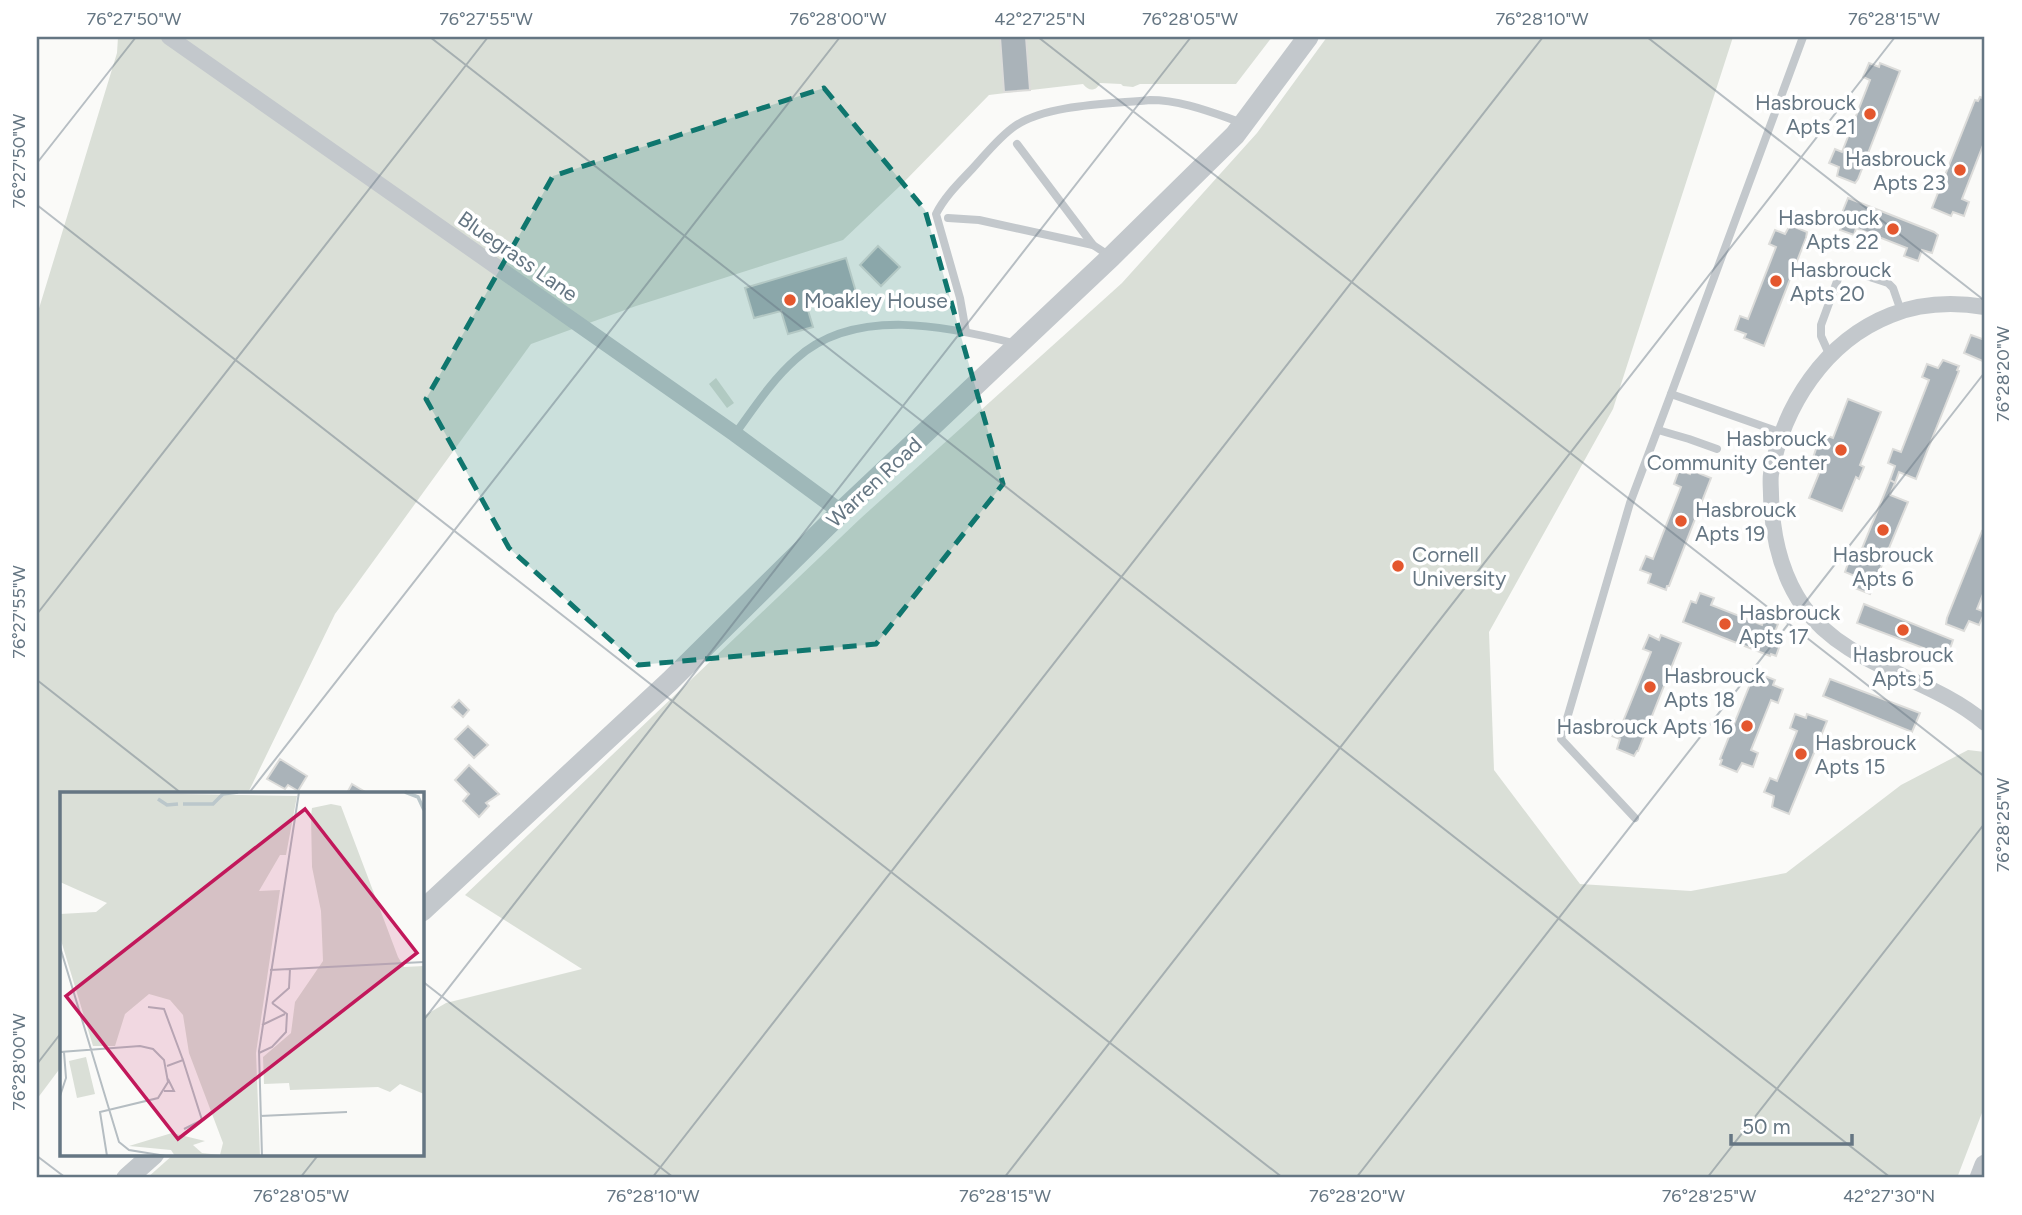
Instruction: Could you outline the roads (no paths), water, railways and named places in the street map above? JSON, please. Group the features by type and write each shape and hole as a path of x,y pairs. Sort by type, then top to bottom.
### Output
{"street":[{"name":"Bluegrass Lane","path":"169,37 735,434 841,512"},
{"name":"Warren Road","path":"424,909 670,681 841,512 1019,345 1102,251 1234,135 1308,37"},
{"path":"1985,307 1959,303 1923,306 1889,315 1857,332 1830,356 1806,383 1782,433 1770,476 1773,527 1781,562 1790,583 1816,620 1848,649 1958,703 1985,723"},
{"path":"127,1178 152,1156"},
{"path":"1980,1178 1985,1165"}],"lane":[{"path":"1635,818 1562,739 1630,503 1804,37"},
{"path":"966,332 960,298 936,214 978,163 1016,125 1037,114 1150,100 1187,105 1244,123"},
{"path":"1017,144 1102,251"},
{"path":"948,218 979,220 1102,251"},
{"path":"1830,356 1821,336 1821,325 1839,276 1847,270 1888,283 1893,288 1901,311"},
{"path":"735,434 797,357 822,340 850,328 903,325 966,332 1019,345"},
{"path":"1671,394 1782,433"},
{"path":"1658,429 1717,449"}],"place":[{"name":"Hasbrouck Apts 21","path":"1870,114"},
{"name":"Hasbrouck Apts 23","path":"1960,170"},
{"name":"Hasbrouck Apts 22","path":"1893,229"},
{"name":"Hasbrouck Apts 20","path":"1776,281"},
{"name":"Moakley House","path":"790,300"},
{"name":"Hasbrouck Community Center","path":"1841,450"},
{"name":"Hasbrouck Apts 19","path":"1681,521"},
{"name":"Hasbrouck Apts 6","path":"1883,530"},
{"name":"Cornell University","path":"1398,566"},
{"name":"Hasbrouck Apts 17","path":"1725,624"},
{"name":"Hasbrouck Apts 5","path":"1903,630"},
{"name":"Hasbrouck Apts 18","path":"1650,687"},
{"name":"Hasbrouck Apts 16","path":"1747,726"},
{"name":"Hasbrouck Apts 15","path":"1801,754"}]}
